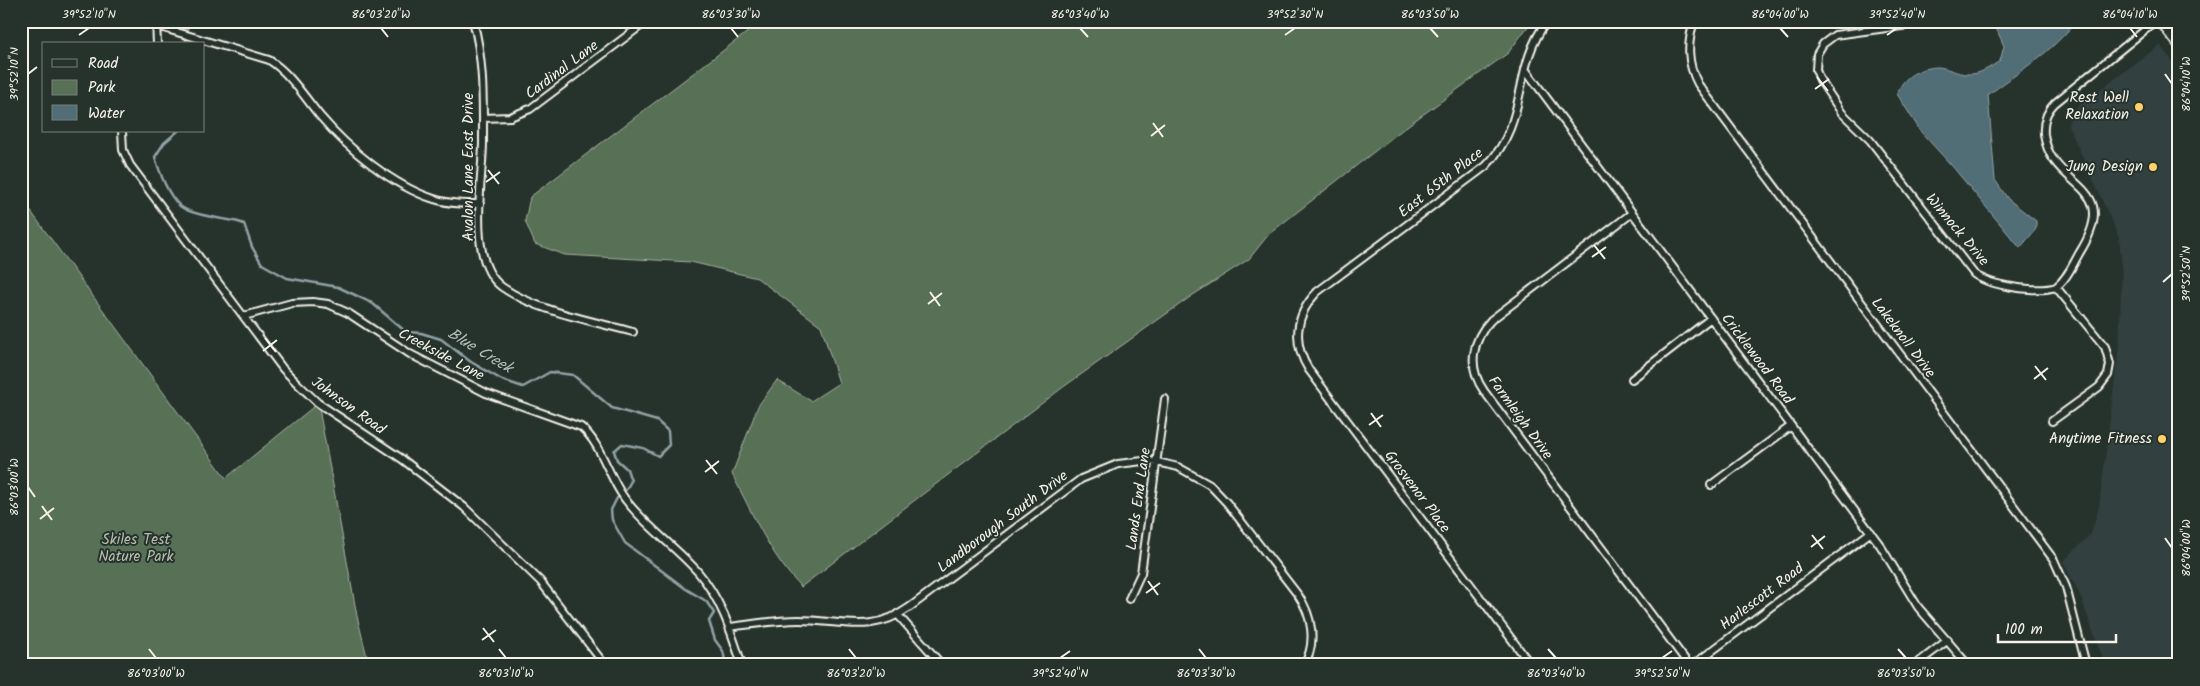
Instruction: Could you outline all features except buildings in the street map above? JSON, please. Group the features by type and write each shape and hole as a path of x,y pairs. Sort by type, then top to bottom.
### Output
{"street":[{"name":"Avalon Lane East Drive","path":"473,21 479,52 482,118 483,163 479,224 482,249 489,272 500,285 516,296 536,304 633,332"},
{"name":"Cardinal Lane","path":"482,118 510,117 530,109 648,21"},
{"name":"East 65th Place","path":"1298,329 1300,317 1307,304 1317,292 1492,161 1502,148 1511,130 1524,69 1532,46 1547,21"},
{"name":"Lakeknoll Drive","path":"1694,21 1688,49 1690,64 1700,88 2054,560 2066,587 2086,665"},
{"name":"Winnock Drive","path":"1938,21 1835,35 1820,47 1816,58 1818,78 1842,113 1870,140 1972,272 1987,282 1998,285 2056,288"},
{"path":"2052,421 2099,387 2108,375 2110,364 2108,353 2103,344 2056,288 2087,240 2093,226 2094,215 2091,200 2085,190 2059,168 2050,156 2044,130 2046,116 2056,103 2156,21"},
{"path":"2160,21 2179,45"},
{"path":"157,42 157,24 269,60 285,73 340,138 386,174 420,194 435,199 455,203 480,204"},
{"name":"Cricklewood Road","path":"1524,69 1871,532 1918,607 1968,665"},
{"name":"Johnson Road","path":"122,132 122,146 127,160 283,369 305,392 402,459 464,507 548,589 605,665"},
{"name":"Farmleigh Drive","path":"1632,213 1491,320 1484,327 1477,340 1473,361 1475,375 1484,391 1691,665"},
{"name":"Creekside Lane","path":"244,316 292,303 313,302 328,304 348,313 410,354 486,393 581,427 592,440 624,499 697,571 718,600 730,627 742,665"},
{"path":"1632,379 1711,318"},
{"name":"Grosvenor Place","path":"1298,329 1299,350 1308,370 1531,665"},
{"name":"Lands End Lane","path":"1129,599 1141,573 1164,399"},
{"path":"1712,485 1791,426"},
{"name":"Landborough South Drive","path":"730,627 799,620 858,625 880,621 910,607 1086,476 1118,464 1157,462 1185,470 1210,485 1222,497 1298,595 1307,611 1310,622 1311,640 1304,665"},
{"name":"Harlescott Road","path":"1691,665 1871,532"},
{"path":"897,614 942,665"},
{"path":"1916,665 1948,640"}],"shaded area":[{"path":"2160,45 2179,70 2179,665 2105,665 2080,595 2063,562 2091,534 2099,507 2119,347 2122,266 2119,237 2068,125 2072,111"}],"green space":[{"path":"762,21 1532,21 1508,53 1407,126 1269,234 1249,259 1193,295 1062,388 801,587 790,575 771,547 732,474 758,406 777,380 811,401 839,383 821,326 757,278 691,262 565,255 535,244 525,221 530,197"},
{"name":"Skiles Test Nature Park","path":"21,198 226,478 318,403 357,616 369,665 21,665"}],"water":[{"path":"1993,21 2076,21 2046,52 1988,95 1995,180 2008,199 2036,221 2036,229 2020,248 1952,166 1921,132 1897,94 1907,78 1924,69 1941,67 1963,74 1972,74 1985,70 2000,61 2004,46"}],"waterway":[{"name":"Blue Creek","path":"184,21 188,30"},
{"name":"Blue Creek","path":"177,132 164,143 155,157 171,196 180,206 188,211 244,224 252,247 262,264 287,278 338,287 372,303 406,332 421,333 441,339 471,362 502,380 523,387 550,372 573,375 612,408 657,421 668,431 669,445 658,456 643,448 622,444 614,451 617,460 627,469 631,481 626,490"},
{"name":"Blue Creek","path":"617,498 611,510 612,520 625,543 686,589 706,601 714,613 709,621 715,640 723,651 726,665"}],"place":[{"name":"Rest Well Relaxation","path":"2139,107"},
{"name":"Jung Design","path":"2153,167"},
{"name":"Anytime Fitness","path":"2162,439"}]}
